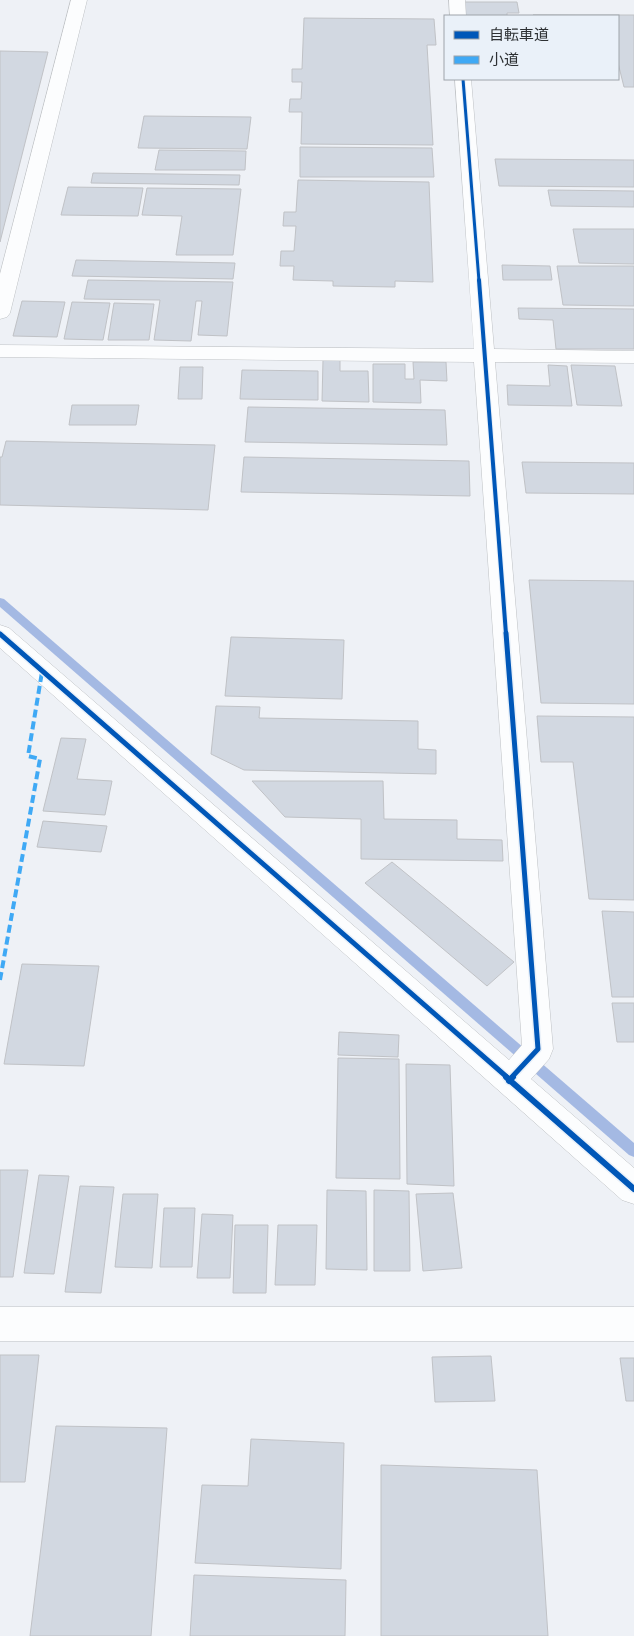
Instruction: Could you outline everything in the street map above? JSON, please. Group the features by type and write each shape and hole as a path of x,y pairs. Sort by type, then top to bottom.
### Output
{"street":[{"path":"0,313 79,0"},
{"path":"457,0 458,15"},
{"path":"463,80 538,1049 509,1081"},
{"path":"0,351 634,357"},
{"path":"0,634 634,1190"},
{"path":"0,1324 634,1324"}],"building":[{"path":"463,2 517,2 519,13 507,13 507,15 464,15"},
{"path":"619,15 634,15 634,87 624,87 619,67"},
{"path":"304,18 434,19 436,45 427,45 433,145 301,144 302,112 289,112 290,99 301,99 302,82 292,82 292,69 302,69"},
{"path":"0,51 48,52 0,242"},
{"path":"144,116 251,117 247,149 138,148"},
{"path":"300,147 432,148 434,177 300,177"},
{"path":"159,150 246,151 245,170 155,170"},
{"path":"495,159 634,160 634,187 499,186"},
{"path":"93,173 240,175 239,185 91,183"},
{"path":"298,180 429,182 433,282 395,281 395,287 333,286 333,281 293,280 294,266 280,266 281,251 294,251 296,226 283,226 284,212 296,212"},
{"path":"68,187 143,188 138,216 61,215"},
{"path":"147,188 241,189 233,255 176,255 182,216 142,215"},
{"path":"548,190 634,191 634,207 551,206"},
{"path":"573,229 634,229 634,264 579,263"},
{"path":"76,260 235,263 233,279 72,276"},
{"path":"502,265 550,266 552,280 503,280"},
{"path":"557,266 634,266 634,306 563,305"},
{"path":"88,280 233,282 227,336 198,335 202,301 196,301 191,341 154,340 160,300 84,299"},
{"path":"22,301 65,302 57,337 13,336"},
{"path":"72,302 110,303 103,340 64,339"},
{"path":"114,303 154,304 149,340 108,340"},
{"path":"518,308 634,309 634,349 556,349 553,320 519,319"},
{"path":"323,360 340,360 340,371 368,371 369,402 322,401"},
{"path":"413,362 446,362 447,381 420,380 421,403 373,402 373,364 405,364 405,379 414,379"},
{"path":"548,365 567,366 572,406 508,405 507,385 550,386"},
{"path":"571,365 615,366 622,406 577,405"},
{"path":"180,367 203,367 202,399 178,399"},
{"path":"242,370 318,371 318,400 240,399"},
{"path":"72,405 139,405 136,425 69,425"},
{"path":"248,407 445,410 447,445 245,442"},
{"path":"6,441 215,445 208,510 0,505 0,457 2,457"},
{"path":"244,457 469,461 470,496 241,492"},
{"path":"522,462 634,463 634,494 526,493"},
{"path":"529,580 634,581 634,704 541,703"},
{"path":"231,637 344,640 342,699 225,696"},
{"path":"216,706 260,707 259,718 418,721 418,749 436,750 436,774 244,770 211,754"},
{"path":"537,716 634,717 634,900 589,899 573,762 541,762"},
{"path":"61,738 86,739 77,779 112,781 105,815 43,811"},
{"path":"252,781 383,781 384,819 457,820 457,839 502,840 503,861 361,859 361,819 285,817"},
{"path":"43,821 107,826 101,852 37,847"},
{"path":"392,862 514,962 487,986 365,883"},
{"path":"602,911 634,912 634,997 612,997"},
{"path":"22,964 99,966 84,1066 4,1064"},
{"path":"612,1003 634,1003 634,1042 617,1042"},
{"path":"339,1032 399,1035 398,1057 338,1055"},
{"path":"338,1058 399,1059 400,1179 336,1178"},
{"path":"406,1064 450,1065 454,1186 407,1184"},
{"path":"0,1170 28,1170 13,1277 0,1277"},
{"path":"39,1175 69,1176 54,1274 24,1273"},
{"path":"80,1186 114,1187 101,1293 65,1292"},
{"path":"327,1190 366,1191 367,1270 326,1269"},
{"path":"374,1190 409,1191 410,1271 374,1271"},
{"path":"453,1193 462,1268 423,1271 416,1194"},
{"path":"123,1194 158,1194 152,1268 115,1267"},
{"path":"164,1208 195,1208 192,1267 160,1267"},
{"path":"202,1214 233,1215 230,1278 197,1278"},
{"path":"235,1225 268,1225 266,1293 233,1293"},
{"path":"278,1225 317,1225 315,1285 275,1285"},
{"path":"0,1355 39,1355 25,1482 0,1482"},
{"path":"491,1356 495,1401 435,1402 432,1357"},
{"path":"620,1358 634,1358 634,1401 626,1401"},
{"path":"56,1426 167,1428 151,1636 30,1636"},
{"path":"251,1439 344,1443 341,1569 195,1563 202,1485 248,1486"},
{"path":"381,1465 537,1470 548,1636 381,1636"},
{"path":"194,1575 346,1580 345,1636 190,1636"}],"waterway":[{"path":"0,601 634,1151"}],"marked path":[{"path":"0,980 40,759 28,756 42,672"}],"cycle path":[{"path":"463,80 538,1049 509,1081"},
{"path":"0,634 634,1189"}]}
